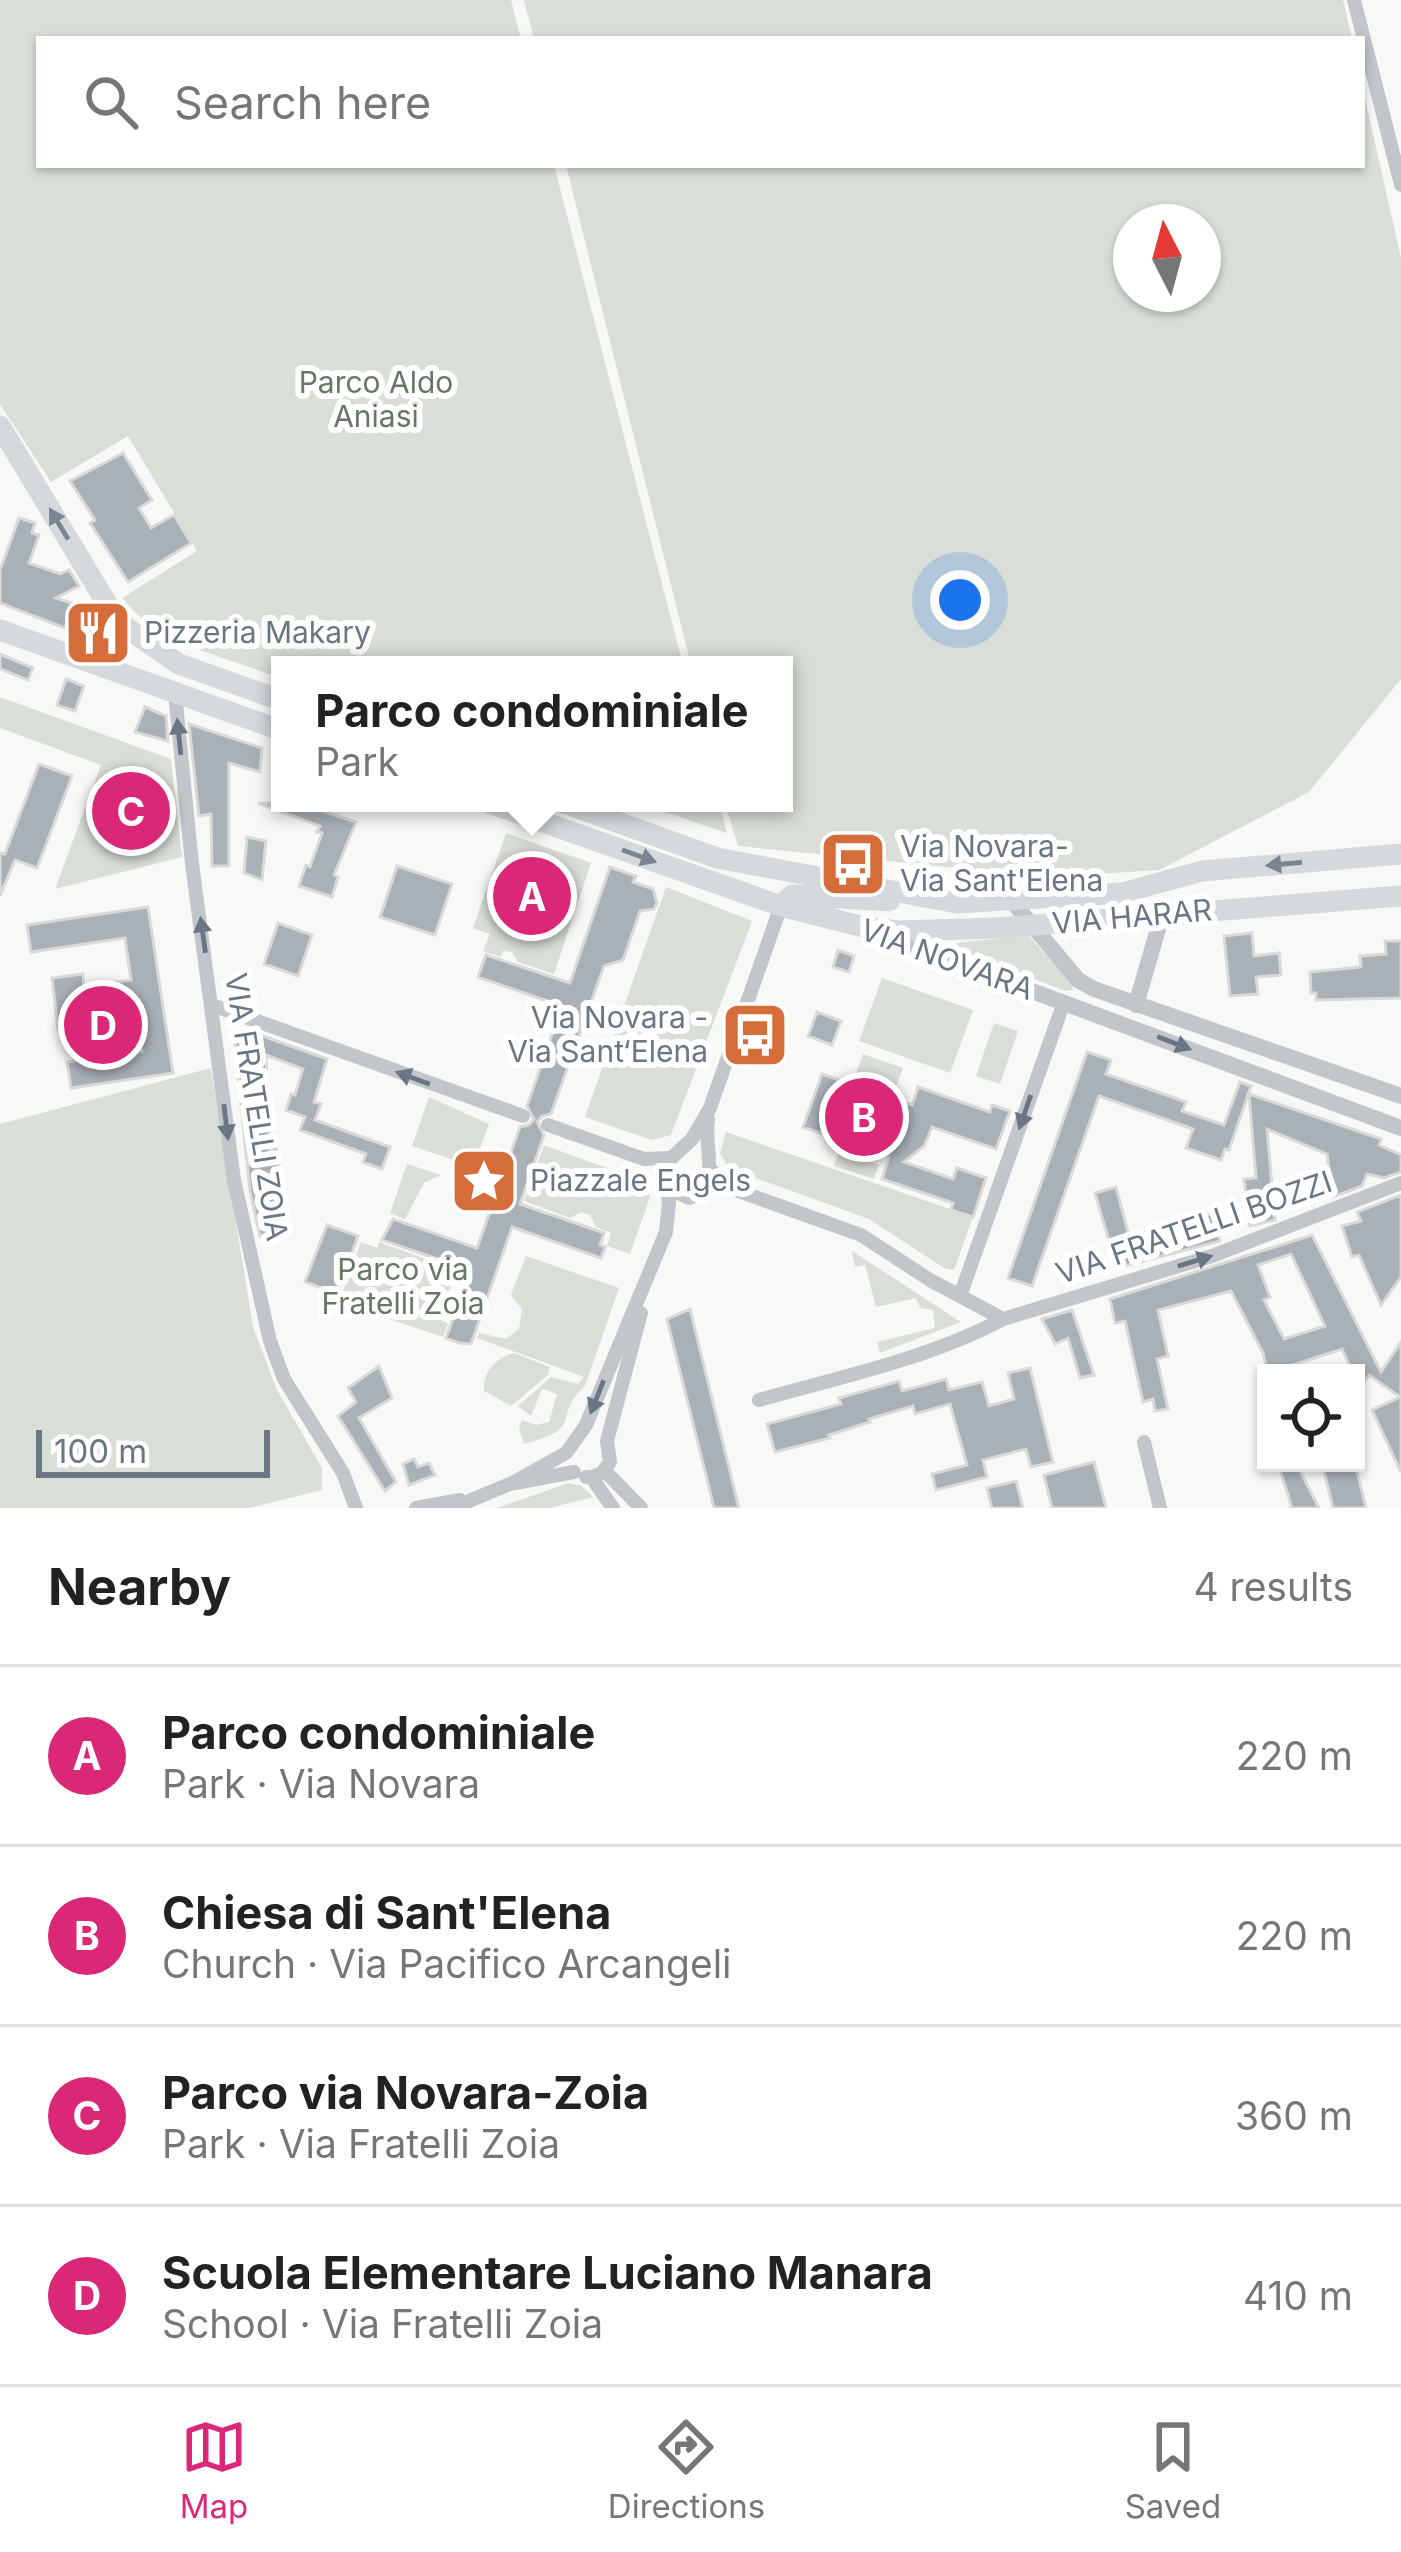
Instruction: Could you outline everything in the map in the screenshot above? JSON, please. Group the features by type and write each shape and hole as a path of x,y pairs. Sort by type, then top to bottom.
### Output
{"main road":[{"path":"0,426 118,622 179,664 271,697"},
{"path":"88,661 110,654 118,622"},
{"path":"0,630 271,727"},
{"name":"VIA NOVARA","path":"515,812 781,906 864,927"},
{"name":"VIA NOVARA","path":"588,812 699,853 756,868 957,903 1012,901"},
{"name":"VIA HARAR","path":"1012,901 1122,893 1202,871 1401,854"},
{"path":"756,868 781,906 792,895 957,903"},
{"name":"VIA HARAR","path":"864,927 1033,926 1401,896"}],"street":[{"path":"1354,0 1363,36"},
{"path":"1365,43 1401,185"},
{"name":"VIA FRATELLI ZOIA","path":"175,693 234,1180 284,1379 343,1473 356,1508"},
{"name":"VIA NOVARA","path":"1012,901 1078,980 1089,986 1401,1096"},
{"path":"581,1434 666,1232 668,1188 662,1173 710,1108 781,906"},
{"path":"1136,1004 1158,929 1156,914"},
{"name":"VIA NOVARA","path":"864,927 1401,1128"},
{"path":"960,1297 1064,1001 1089,986"},
{"path":"212,1005 524,1116"},
{"path":"666,1232 698,1194 710,1167 705,1140 710,1108"},
{"path":"548,1125 644,1159 697,1152 730,1188 861,1235 1003,1319"},
{"name":"VIA FRATELLI BOZZI","path":"758,1400 1212,1256 1401,1184"},
{"path":"668,1188 681,1197 730,1188"},
{"path":"598,1474 611,1457 607,1442 647,1284"},
{"path":"416,1508 458,1504 510,1484 566,1453 581,1434 594,1433 607,1442"},
{"path":"1144,1442 1160,1508"},
{"path":"566,1453 574,1472"},
{"path":"510,1484 574,1472 598,1474 641,1508"},
{"path":"598,1474 613,1508"}],"green space":[{"name":"Parco Aldo Aniasi","path":"0,0 511,0 520,36 36,36 36,168 555,168 681,656 271,656 271,675 157,635 122,598 197,551 128,436 51,482 0,404"},
{"path":"524,0 1343,0 1351,36 533,36"},
{"path":"1365,98 1401,258 1401,679 1309,792 1159,870 1049,877 738,846 728,812 793,812 793,656 689,656 567,168 1365,168"},
{"path":"0,697 171,759 182,857 55,889 101,765 0,728"},
{"path":"665,812 721,812 727,833"},
{"path":"506,833 591,863 554,974 518,962 512,952 503,951 501,957 483,951 490,934 473,928"},
{"path":"666,887 752,921 671,1135 652,1140 585,1117"},
{"path":"1028,935 1073,990 956,949 957,943"},
{"path":"882,978 973,1010 950,1073 859,1041"},
{"path":"994,1023 1018,1031 1000,1084 976,1076"},
{"path":"863,1054 903,1068 895,1090 855,1076"},
{"path":"211,1068 253,1327 277,1390 322,1468 322,1490 249,1508 0,1508 0,1124"},
{"path":"429,1097 489,1124 467,1184 452,1178 457,1161 412,1146"},
{"path":"726,1132 973,1217 954,1270 869,1219 728,1168 720,1153"},
{"path":"544,1145 644,1182 650,1197 630,1254 607,1246 611,1233 596,1227 590,1215 581,1212 570,1218 524,1201"},
{"path":"839,1152 879,1165 874,1179 834,1166"},
{"path":"407,1164 441,1175 424,1183 405,1219 390,1213"},
{"name":"Parco via Fratelli Zoia","path":"361,1242 377,1248 379,1242 456,1270 440,1319 448,1324 443,1337 339,1302"},
{"path":"852,1251 961,1322 880,1353 877,1342 935,1328 933,1310 920,1308 916,1298 876,1307 865,1265 855,1267"},
{"path":"526,1256 619,1288 585,1386 575,1396 562,1427 524,1444 519,1429 522,1420 536,1425 549,1422 557,1394 542,1389 531,1416 518,1406 551,1377 578,1384 584,1377 477,1338 479,1333 506,1339 519,1329 522,1309 511,1295"},
{"path":"514,1353 550,1367 548,1375 511,1406 484,1391 484,1384 492,1366"},
{"path":"569,1483 582,1486 593,1497 551,1508 496,1508"}],"building":[{"path":"123,453 152,500 139,508 151,528 174,515 191,543 128,582 70,481"},
{"path":"19,518 35,523 32,533 39,535 29,563 60,574 69,570 79,586 56,598 74,604 65,628 0,603 0,570"},
{"path":"0,654 33,668 28,680 0,669"},
{"path":"66,679 84,686 75,711 57,705"},
{"path":"145,707 166,716 168,741 135,732"},
{"path":"189,724 262,748 260,772 229,763 229,866 212,866 211,814 199,816"},
{"path":"39,764 72,776 37,868 15,860 0,896 0,853 5,854"},
{"path":"282,812 325,812 356,822 334,875 338,877 332,897 299,886 322,833 317,832 320,826"},
{"path":"247,837 266,841 262,880 244,873"},
{"path":"397,866 452,884 435,935 380,917"},
{"path":"610,867 636,876 633,882 653,889 657,903 654,909 640,911 623,960 604,966 551,1114 537,1122 544,1135 520,1204 604,1233 600,1245 605,1247 601,1258 512,1227 471,1344 459,1343 446,1338 470,1270 382,1240 393,1219 477,1248 520,1127 534,1119 527,1106 562,1006 478,977 486,955 570,983"},
{"path":"148,907 173,1073 71,1088 67,1062 142,1051 136,1006 88,1013 89,1025 58,1029 52,978 83,974 84,987 131,980 125,938 31,952 27,925"},
{"path":"278,923 312,935 298,976 264,964"},
{"path":"1252,933 1254,956 1279,953 1281,975 1256,977 1258,994 1230,996 1224,936"},
{"path":"1385,941 1401,941 1401,998 1316,1000 1310,972 1361,967 1360,956 1386,954"},
{"path":"838,950 854,956 849,972 833,967"},
{"path":"817,1012 841,1021 832,1045 808,1036"},
{"path":"260,1035 327,1059 314,1102 321,1104 315,1120 390,1147 382,1169 363,1162 366,1154 300,1130 305,1117 286,1110 303,1069 266,1055 270,1156 275,1141 289,1230 260,1236 250,1191 234,1037"},
{"path":"1087,1052 1111,1060 1106,1074 1186,1102 1182,1111 1224,1125 1240,1082 1251,1086 1229,1150 1225,1149 1221,1160 1186,1148 1193,1129 1099,1096 1032,1286 1008,1278"},
{"path":"822,1074 912,1105 918,1087 990,1112 992,1105 1010,1111 996,1149 932,1127 924,1146 904,1162 953,1179 957,1168 986,1178 973,1217 951,1210 953,1203 882,1179 889,1157 803,1127"},
{"path":"1249,1094 1381,1139 1379,1145 1401,1155 1401,1172 1384,1178 1367,1174 1362,1186 1333,1197 1327,1154 1267,1129 1275,1220 1250,1226 1244,1179 1256,1178"},
{"path":"1116,1187 1129,1236 1211,1214 1220,1241 1117,1268 1095,1193"},
{"path":"1401,1195 1401,1277 1381,1305 1359,1255 1352,1257 1342,1226 1361,1221 1357,1212"},
{"path":"327,1225 358,1236 337,1294 305,1282"},
{"path":"1312,1235 1381,1372 1401,1342 1401,1472 1372,1410 1400,1397 1369,1375 1365,1381 1365,1364 1349,1364 1342,1349 1296,1364 1266,1364 1231,1291 1158,1310 1168,1356 1157,1359 1168,1409 1155,1411 1153,1399 1143,1402 1125,1321 1115,1323 1110,1299","holes":["1291,1254 1325,1326 1284,1339 1264,1300 1270,1297 1258,1265"]},
{"path":"690,1309 739,1508 714,1508 667,1319"},
{"path":"1072,1310 1094,1375 1080,1378 1068,1338 1055,1344 1042,1319"},
{"path":"379,1366 392,1398 359,1418 396,1482 385,1491 338,1416 356,1402 348,1388"},
{"path":"1030,1368 1053,1462 1031,1467 1026,1449 983,1460 987,1477 936,1490 932,1474 967,1465 950,1404 915,1414 913,1406 869,1419 830,1438 775,1452 767,1424 841,1404 839,1398 899,1381 902,1391 946,1379 949,1390 982,1382 989,1406 1014,1399 1008,1373"},
{"path":"414,1459 418,1467 429,1463 435,1475 409,1485 403,1464"},
{"path":"1094,1462 1106,1508 1052,1508 1044,1475"},
{"path":"1281,1472 1301,1472 1319,1508 1292,1508"},
{"path":"1324,1472 1357,1472 1366,1508 1333,1508"},
{"path":"1016,1481 1023,1508 992,1508 987,1488"}],"place":[{"name":"Pizzeria Makary","path":"98,633"},
{"name":"Parco via Novara-Zoia","path":"131,811"},
{"name":"Via Novara- Via Sant'Elena","path":"853,864"},
{"name":"Parco condominiale","path":"532,896"},
{"name":"Scuola Elementare Luciano Manara","path":"103,1025"},
{"name":"Via Novara - Via Sant‘Elena","path":"755,1035"},
{"name":"Chiesa di Sant'Elena","path":"864,1117"},
{"name":"Piazzale Engels","path":"484,1181"}]}
